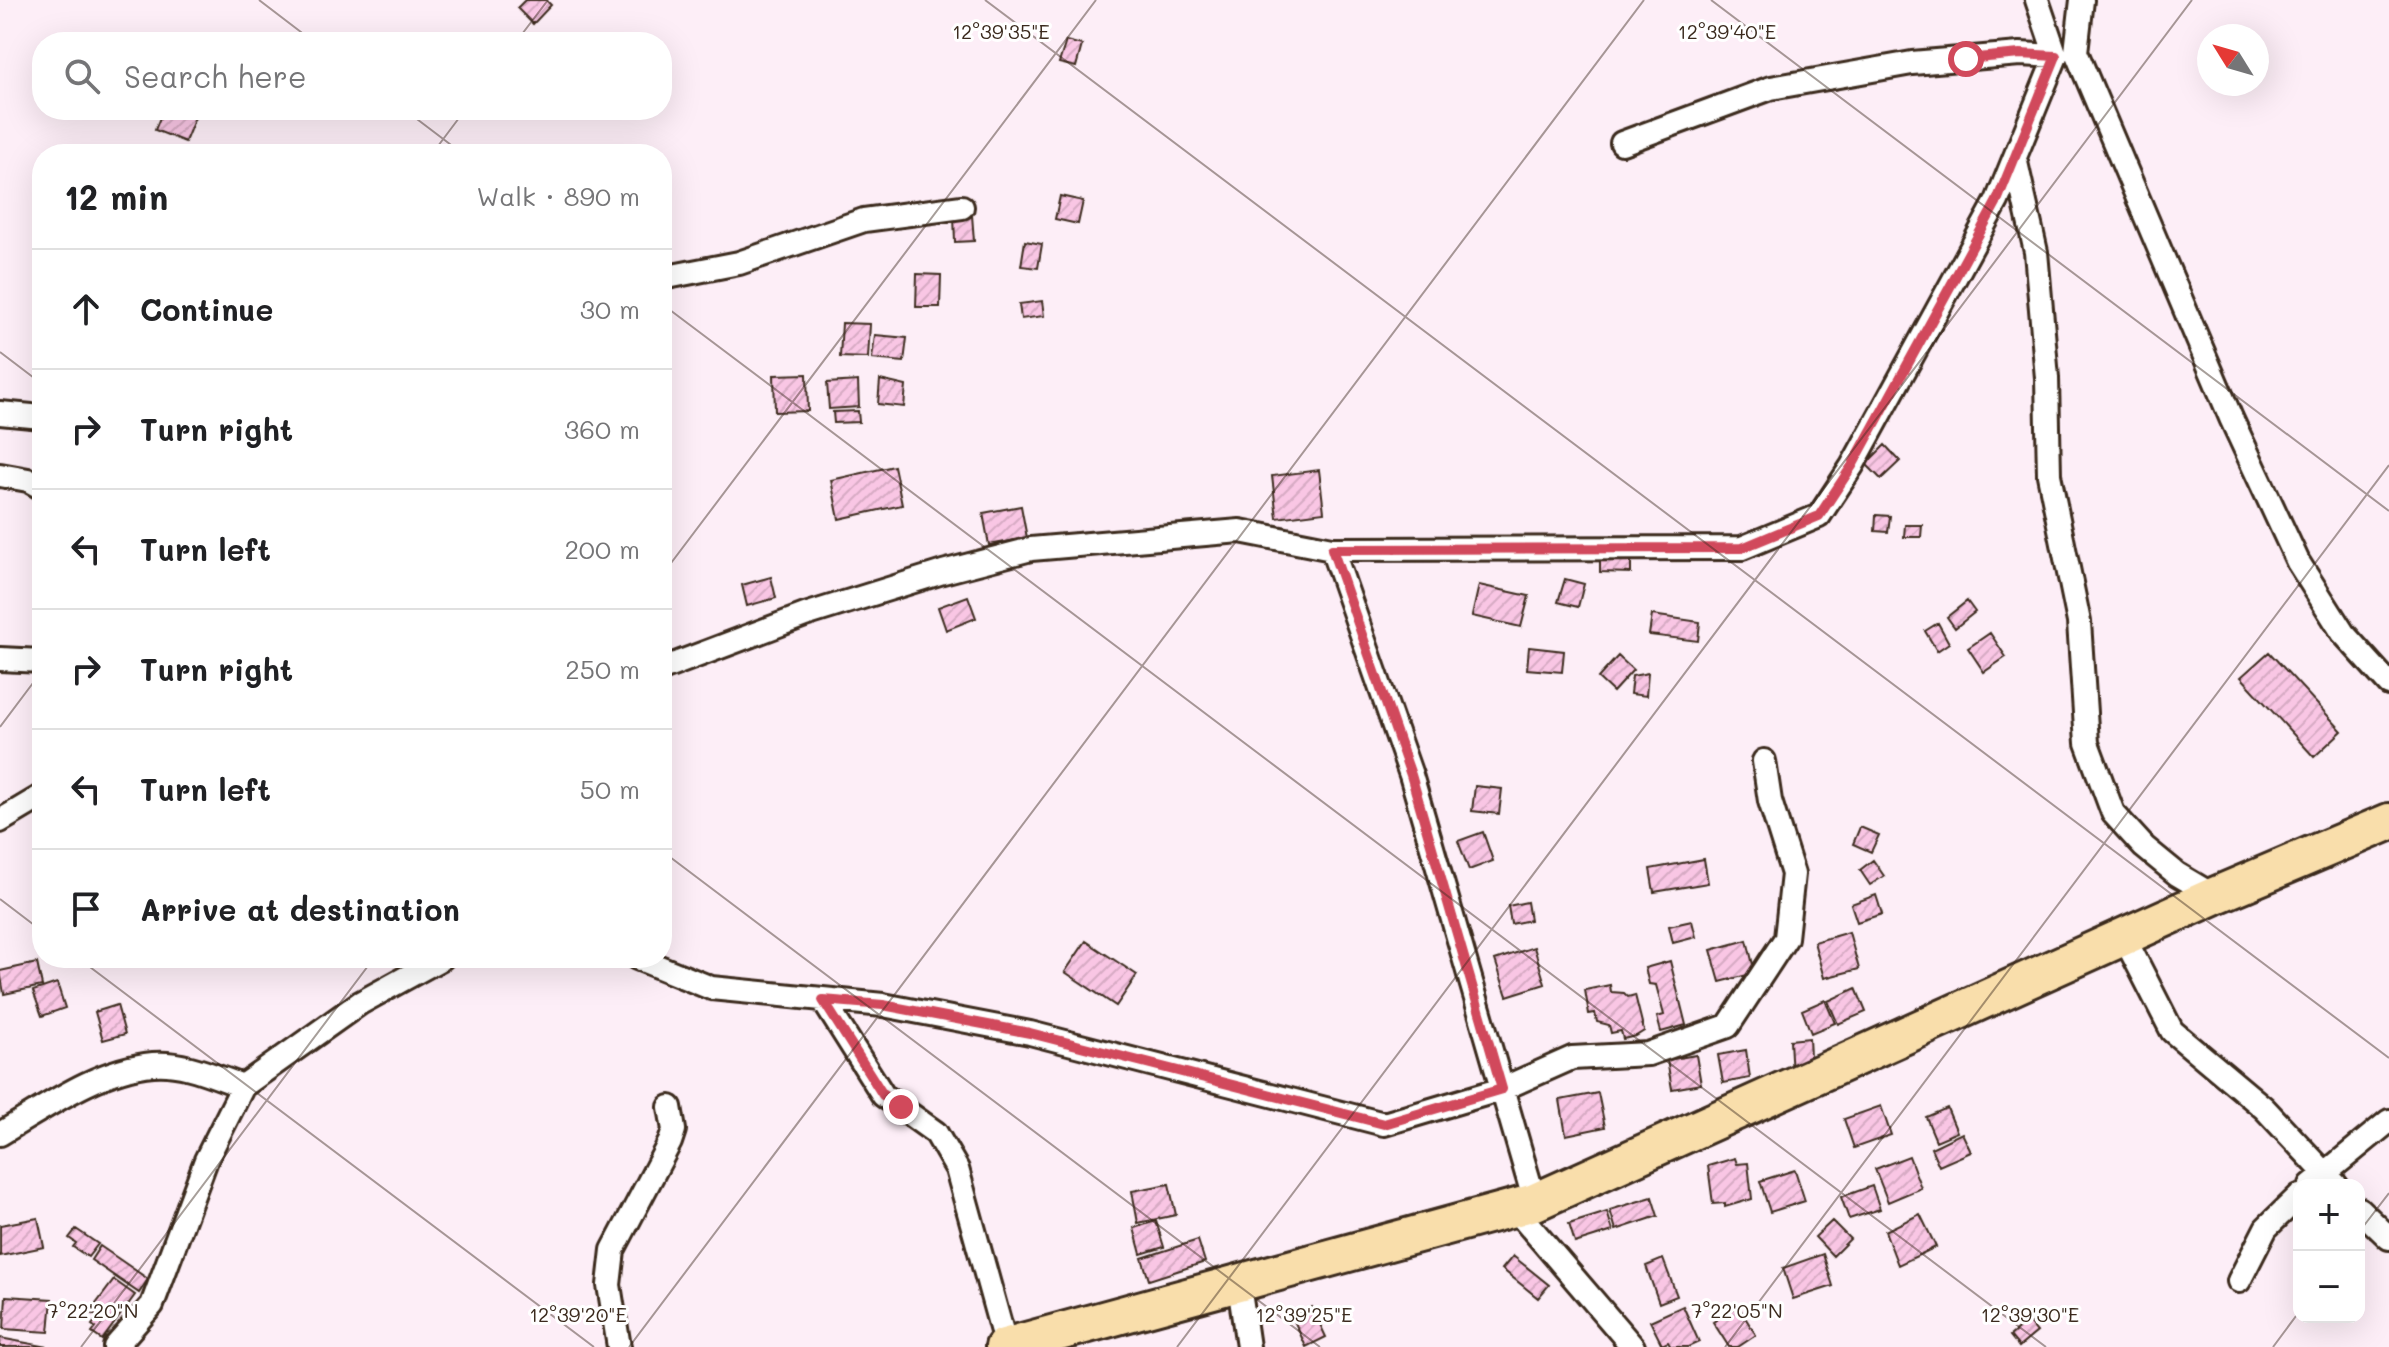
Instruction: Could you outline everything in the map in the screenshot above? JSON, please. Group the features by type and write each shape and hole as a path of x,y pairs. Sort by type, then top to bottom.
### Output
{"main road":[{"path":"1005,1347 1524,1205 2214,896 2389,822"}],"street":[{"path":"672,665 805,615 943,572 1031,549 1240,531 1332,549 1742,548 1819,516 1852,466 1997,201 2056,56 2037,0"},
{"path":"2082,0 2076,52 2231,418 2298,562 2343,633 2389,684"},
{"path":"1622,143 1771,88 1912,63 2020,54 2056,56"},
{"path":"2015,158 2036,252 2047,378 2049,475 2079,622 2087,743 2113,813 2144,847 2177,874 2214,896"},
{"path":"672,276 739,263 864,220 962,207"},
{"path":"0,413 32,416"},
{"path":"0,475 32,482"},
{"path":"1332,549 1411,775 1502,1089 1524,1205 1633,1347"},
{"path":"0,659 32,661"},
{"path":"662,968 711,988 883,1005 1030,1033 1384,1124 1502,1089 1572,1058 1648,1054 1728,1026 1786,938 1793,874 1770,801 1764,761"},
{"path":"0,821 32,802"},
{"path":"2124,937 2172,1031 2264,1108 2322,1179"},
{"path":"115,1347 152,1305 206,1160 243,1086 360,1003 424,968"},
{"path":"823,1000 883,1095 936,1133 957,1169 1005,1347"},
{"path":"0,1134 97,1080 153,1064 197,1070 243,1086"},
{"path":"619,1347 609,1285 613,1250 670,1142 674,1130 670,1107"},
{"path":"2326,1179 2389,1121"},
{"path":"2239,1281 2266,1228 2293,1202"},
{"path":"2365,1215 2389,1238"},
{"path":"1239,1285 1248,1347"}],"building":[{"path":"525,0 546,0 551,5 533,24 517,8"},
{"path":"1066,41 1082,45 1076,67 1059,63"},
{"path":"159,120 194,120 185,142 155,130"},
{"path":"1060,196 1083,201 1078,224 1055,219"},
{"path":"972,215 974,241 955,242 954,216"},
{"path":"1025,241 1042,244 1038,268 1021,266"},
{"path":"917,274 941,275 940,307 916,307"},
{"path":"1042,301 1044,316 1021,319 1019,304"},
{"path":"842,323 870,324 868,358 840,357"},
{"path":"875,335 907,338 904,362 872,359"},
{"path":"807,374 808,411 775,412 774,375"},
{"path":"880,380 906,386 904,407 878,404"},
{"path":"858,381 859,407 829,409 827,383"},
{"path":"858,411 859,422 834,423 833,412"},
{"path":"1885,445 1900,461 1881,479 1866,464"},
{"path":"894,466 902,505 839,519 831,480"},
{"path":"1319,470 1324,512 1277,518 1272,476"},
{"path":"1021,506 1027,538 989,545 983,513"},
{"path":"1876,515 1890,516 1888,532 1875,531"},
{"path":"1905,525 1922,525 1921,537 1904,537"},
{"path":"1600,556 1631,558 1631,573 1600,572"},
{"path":"771,577 776,598 747,606 742,585"},
{"path":"1565,579 1584,584 1578,607 1558,602"},
{"path":"1479,585 1529,596 1521,627 1472,616"},
{"path":"968,596 976,618 946,630 938,607"},
{"path":"1967,601 1975,612 1955,628 1947,617"},
{"path":"1652,615 1700,622 1698,641 1649,635"},
{"path":"1938,623 1949,643 1937,651 1925,631"},
{"path":"1990,633 2006,657 1984,672 1968,648"},
{"path":"1529,647 1564,651 1562,672 1527,669"},
{"path":"2269,652 2342,731 2314,757 2241,677"},
{"path":"1618,656 1633,670 1613,692 1598,678"},
{"path":"1648,673 1646,696 1630,694 1632,676"},
{"path":"1475,786 1502,789 1499,814 1472,811"},
{"path":"1860,827 1879,835 1871,852 1853,844"},
{"path":"1483,832 1493,861 1469,870 1458,841"},
{"path":"1704,859 1708,883 1654,892 1650,869"},
{"path":"1873,860 1884,876 1870,885 1860,870"},
{"path":"1876,895 1882,914 1857,922 1851,904"},
{"path":"1527,902 1530,920 1511,924 1508,906"},
{"path":"1692,921 1696,937 1673,943 1669,926"},
{"path":"1849,932 1859,969 1824,978 1814,942"},
{"path":"1747,940 1755,973 1720,982 1711,950"},
{"path":"1086,941 1137,975 1116,1006 1065,972"},
{"path":"1534,947 1545,984 1507,996 1495,960"},
{"path":"1670,961 1686,1025 1661,1032 1657,1017 1664,1015 1656,985 1649,984 1645,968"},
{"path":"32,964 32,968 38,968 42,986 4,994 0,971"},
{"path":"57,983 65,1008 42,1016 33,991"},
{"path":"1610,985 1611,992 1624,993 1628,997 1635,995 1644,1031 1636,1036 1623,1039 1621,1031 1611,1033 1609,1025 1597,1022 1595,1013 1589,1014 1585,990"},
{"path":"1856,988 1866,1012 1838,1024 1828,1001"},
{"path":"1825,1000 1835,1023 1811,1033 1802,1010"},
{"path":"117,1005 125,1034 103,1040 95,1012"},
{"path":"1809,1038 1811,1075 1792,1076 1790,1040"},
{"path":"1746,1050 1750,1078 1723,1083 1718,1055"},
{"path":"1696,1055 1701,1084 1672,1089 1667,1060"},
{"path":"1598,1093 1605,1127 1566,1135 1560,1100"},
{"path":"1881,1106 1891,1135 1854,1148 1844,1119"},
{"path":"1947,1108 1957,1132 1936,1141 1926,1117"},
{"path":"1962,1133 1971,1152 1939,1166 1931,1148"},
{"path":"1909,1156 1921,1188 1888,1202 1875,1169"},
{"path":"1735,1158 1737,1164 1748,1163 1752,1199 1725,1207 1725,1203 1713,1204 1708,1166"},
{"path":"1795,1170 1805,1201 1770,1212 1760,1181"},
{"path":"1169,1184 1176,1215 1138,1223 1132,1191"},
{"path":"1872,1186 1880,1209 1849,1219 1841,1197"},
{"path":"1652,1197 1658,1216 1616,1230 1610,1210"},
{"path":"1607,1212 1613,1231 1575,1243 1569,1224"},
{"path":"1920,1214 1936,1247 1898,1265 1885,1231"},
{"path":"38,1218 44,1247 0,1256 0,1225"},
{"path":"1156,1221 1164,1247 1141,1254 1134,1228"},
{"path":"1832,1221 1850,1239 1833,1256 1815,1237"},
{"path":"76,1229 98,1244 88,1257 73,1247 76,1243 69,1238"},
{"path":"1198,1240 1205,1262 1149,1280 1142,1258"},
{"path":"100,1246 148,1279 139,1293 91,1260"},
{"path":"1823,1254 1833,1286 1793,1299 1783,1268"},
{"path":"1513,1256 1549,1285 1538,1298 1502,1269"},
{"path":"1663,1259 1677,1296 1659,1303 1646,1266"},
{"path":"114,1280 135,1295 102,1340 92,1333 96,1328 92,1325 98,1317 90,1312"},
{"path":"6,1296 52,1299 49,1332 4,1329"},
{"path":"1683,1306 1699,1342 1688,1347 1671,1347 1668,1342 1662,1345 1650,1321"},
{"path":"1738,1306 1756,1335 1738,1347 1729,1347 1713,1322"},
{"path":"1312,1307 1326,1337 1306,1347 1292,1316"},
{"path":"2028,1321 2037,1332 2019,1347 2010,1336"},
{"path":"0,1338 48,1347 0,1347"}],"route":[{"path":"901,1107 883,1095 823,1000 883,1005 1030,1033 1384,1124 1502,1089 1411,775 1332,549 1742,548 1819,516 1852,466 1997,201 2056,56 2020,54 1966,59"}]}
